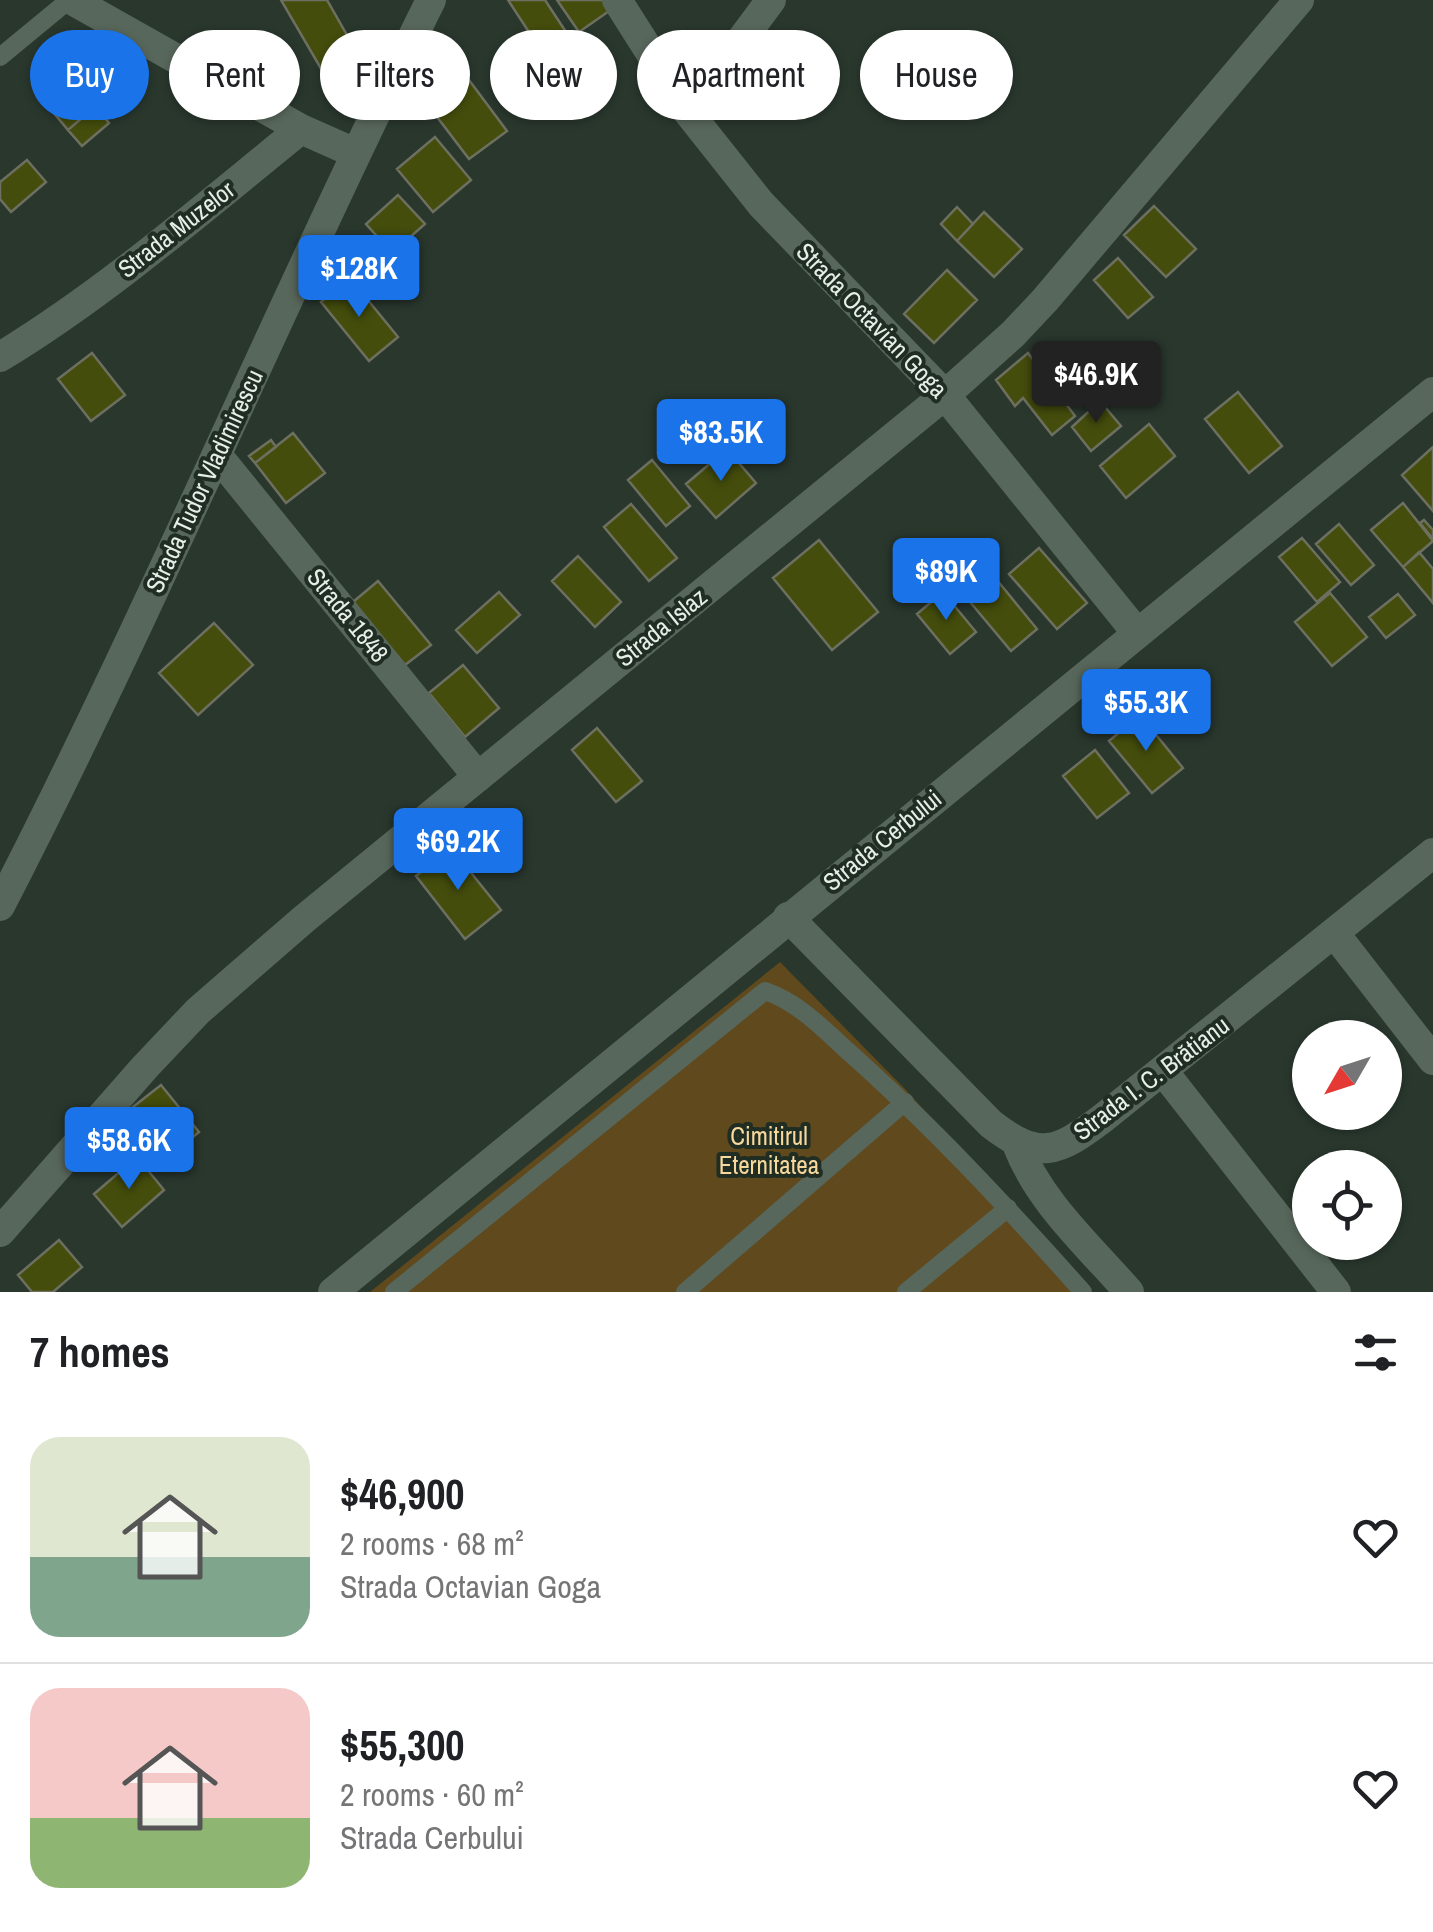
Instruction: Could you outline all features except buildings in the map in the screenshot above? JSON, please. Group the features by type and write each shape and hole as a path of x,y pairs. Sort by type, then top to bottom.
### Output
{"street":[{"path":"70,0 301,129 354,153"},
{"name":"Strada Tudor Vladimirescu","path":"0,906 217,454 354,153 431,0"},
{"name":"Strada Octavian Goga","path":"617,0 637,32"},
{"path":"749,30 771,0"},
{"name":"Strada Islaz","path":"0,1232 144,1067 198,1012 1014,334 1298,0"},
{"name":"Strada Octavian Goga","path":"694,120 761,204 944,396 1137,633"},
{"name":"Strada Muzelor","path":"0,357 131,266 301,129"},
{"name":"Strada Cerbului","path":"333,1292 1433,392"},
{"name":"Strada 1848","path":"217,454 478,777"},
{"name":"Strada I. C. Brătianu","path":"1017,1144 1046,1149 1075,1140 1433,853"},
{"path":"788,917 991,1124 1017,1144 1026,1168 1043,1194 1129,1292"},
{"path":"1335,934 1433,1060"},
{"path":"1163,1071 1336,1292"}],"lane":[{"path":"0,57 70,0"},
{"path":"394,1292 765,991 790,999 905,1102 1083,1292"},
{"path":"685,1292 905,1102"},
{"path":"906,1292 1008,1208"}],"green space":[{"name":"Cimitirul Eternitatea","path":"780,962 907,1091 1086,1292 370,1292"}]}
